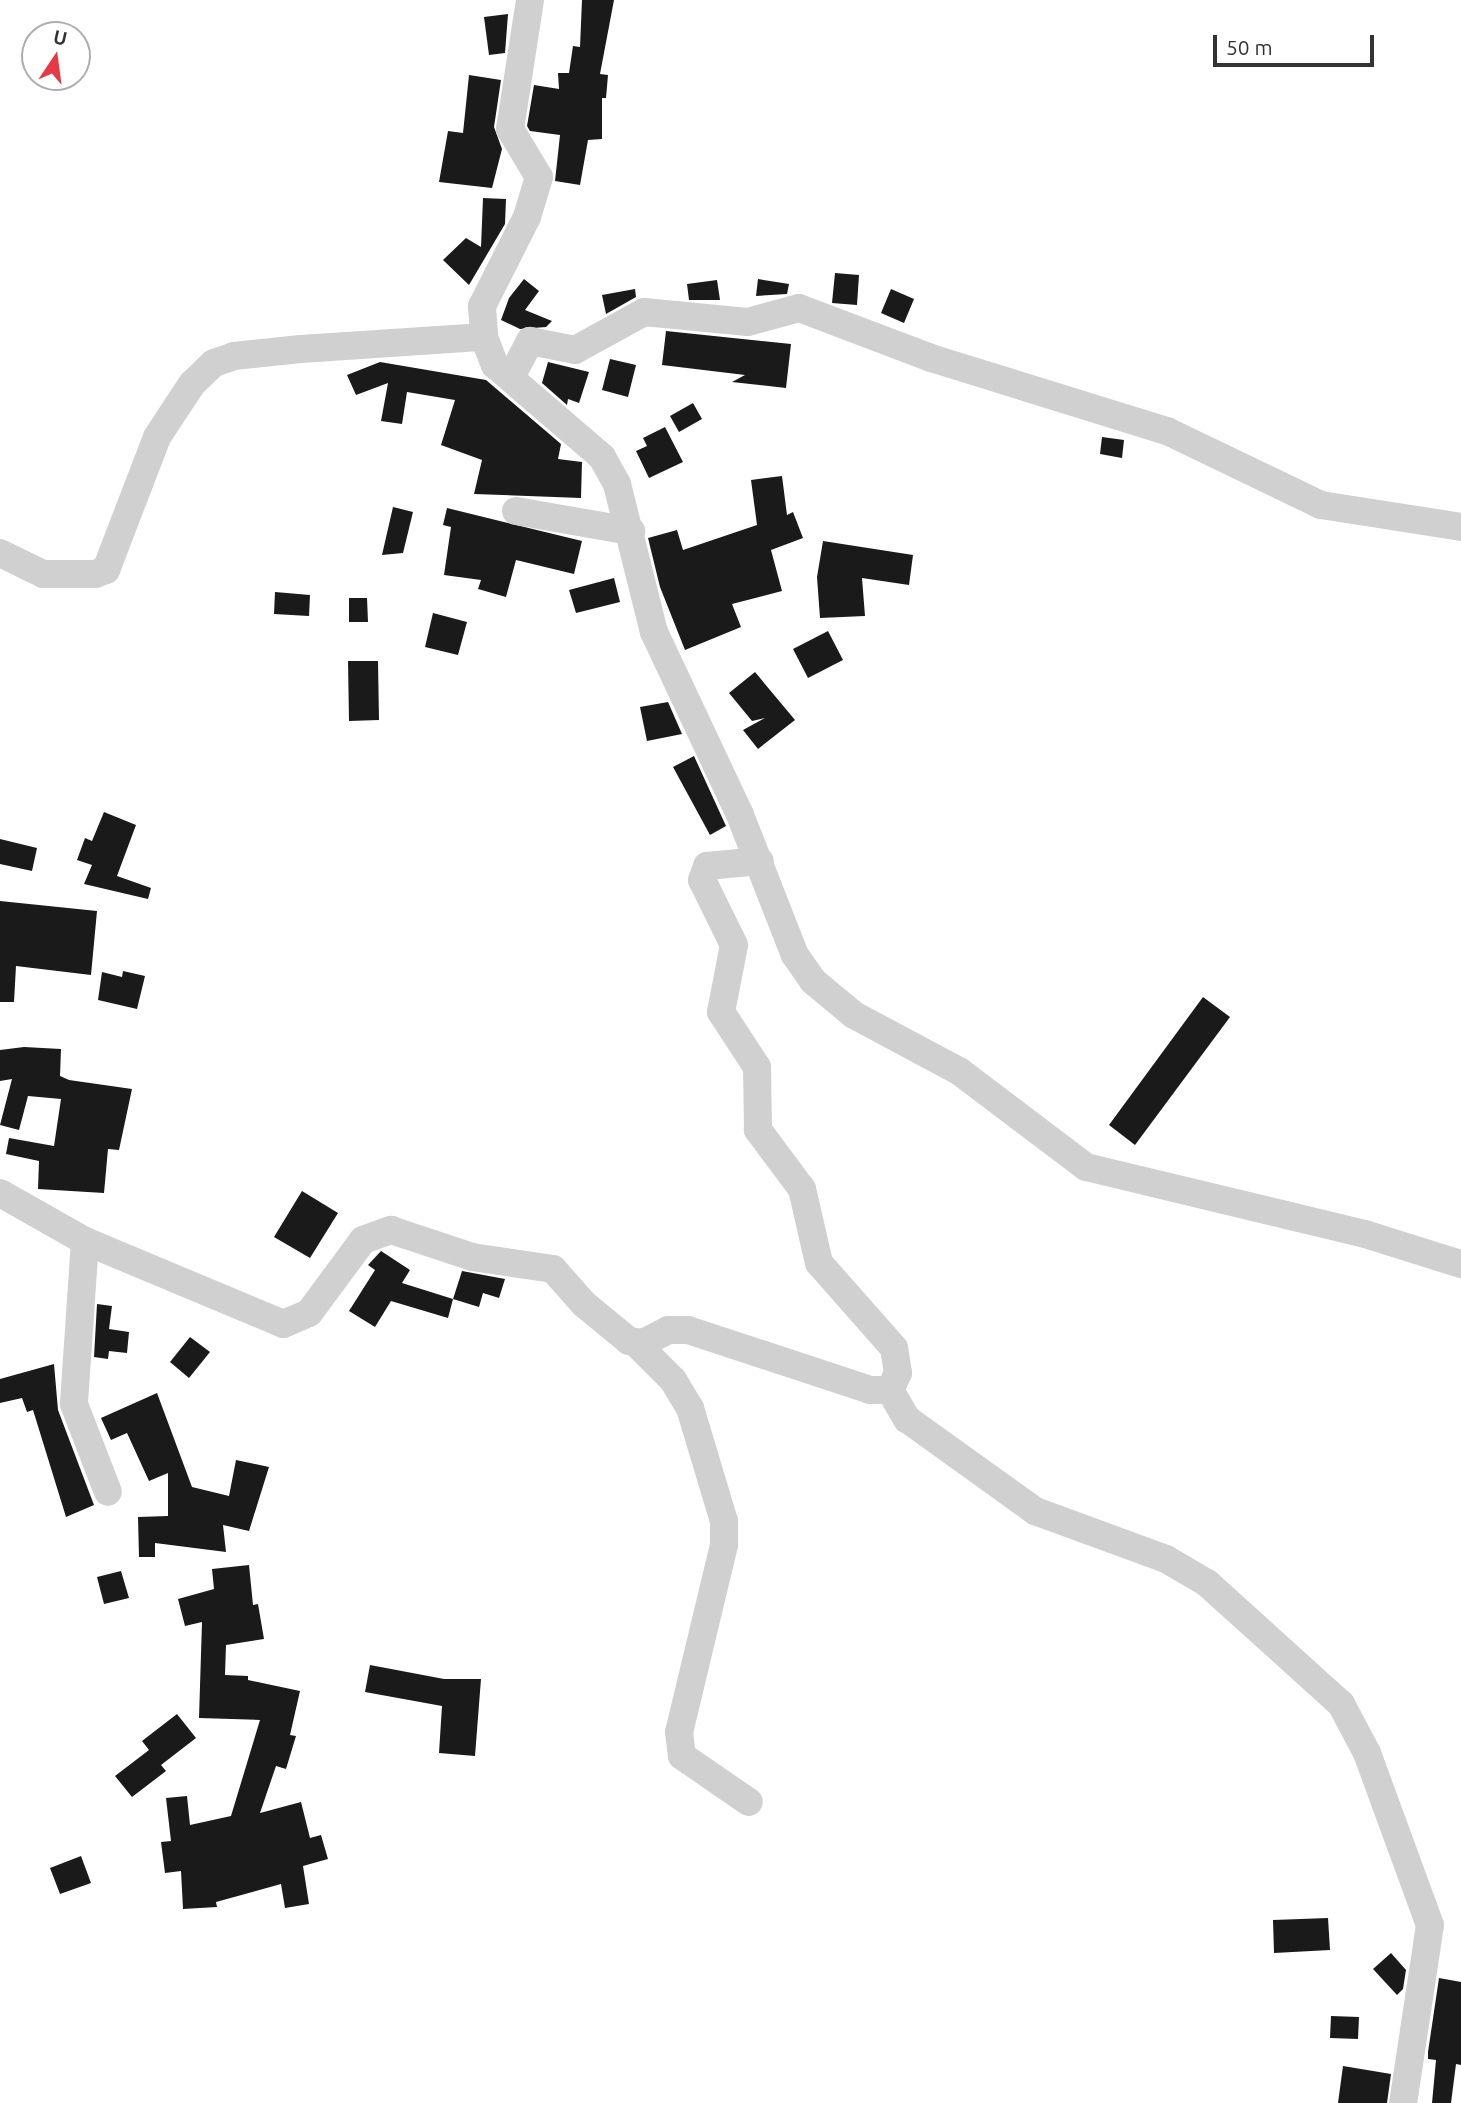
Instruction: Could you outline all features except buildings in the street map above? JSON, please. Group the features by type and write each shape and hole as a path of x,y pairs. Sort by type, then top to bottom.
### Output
{"street":[{"path":"530,0 510,129 540,177 527,217 482,306 484,337 495,365 602,457 617,484 631,531 653,632 760,860 795,956 813,981 854,1015 959,1072 1086,1167 1365,1234 1461,1264"},
{"path":"511,377 530,341 575,350 644,312 748,323 799,308 931,358 1167,432 1321,505 1461,527"},
{"path":"0,553 43,574 95,575 106,570 158,437 192,384 214,363 234,356 301,349 484,337"},
{"path":"516,511 631,531"},
{"path":"760,860 707,866 702,880 734,945 721,1012 757,1067 758,1130 802,1189 818,1263 894,1348 898,1373 890,1390"},
{"path":"0,1193 85,1241 272,1321 291,1324 309,1313 363,1240 380,1231 402,1232 472,1257 553,1269 584,1304 637,1343 673,1380 690,1408 724,1521 724,1545 679,1732 682,1756 749,1802"},
{"path":"85,1241 74,1404 108,1492"},
{"path":"637,1343 668,1330 688,1330 870,1390 890,1390"},
{"path":"890,1390 907,1419 1035,1511 1167,1559 1207,1583 1341,1704 1367,1753 1430,1925 1403,2103"}]}
